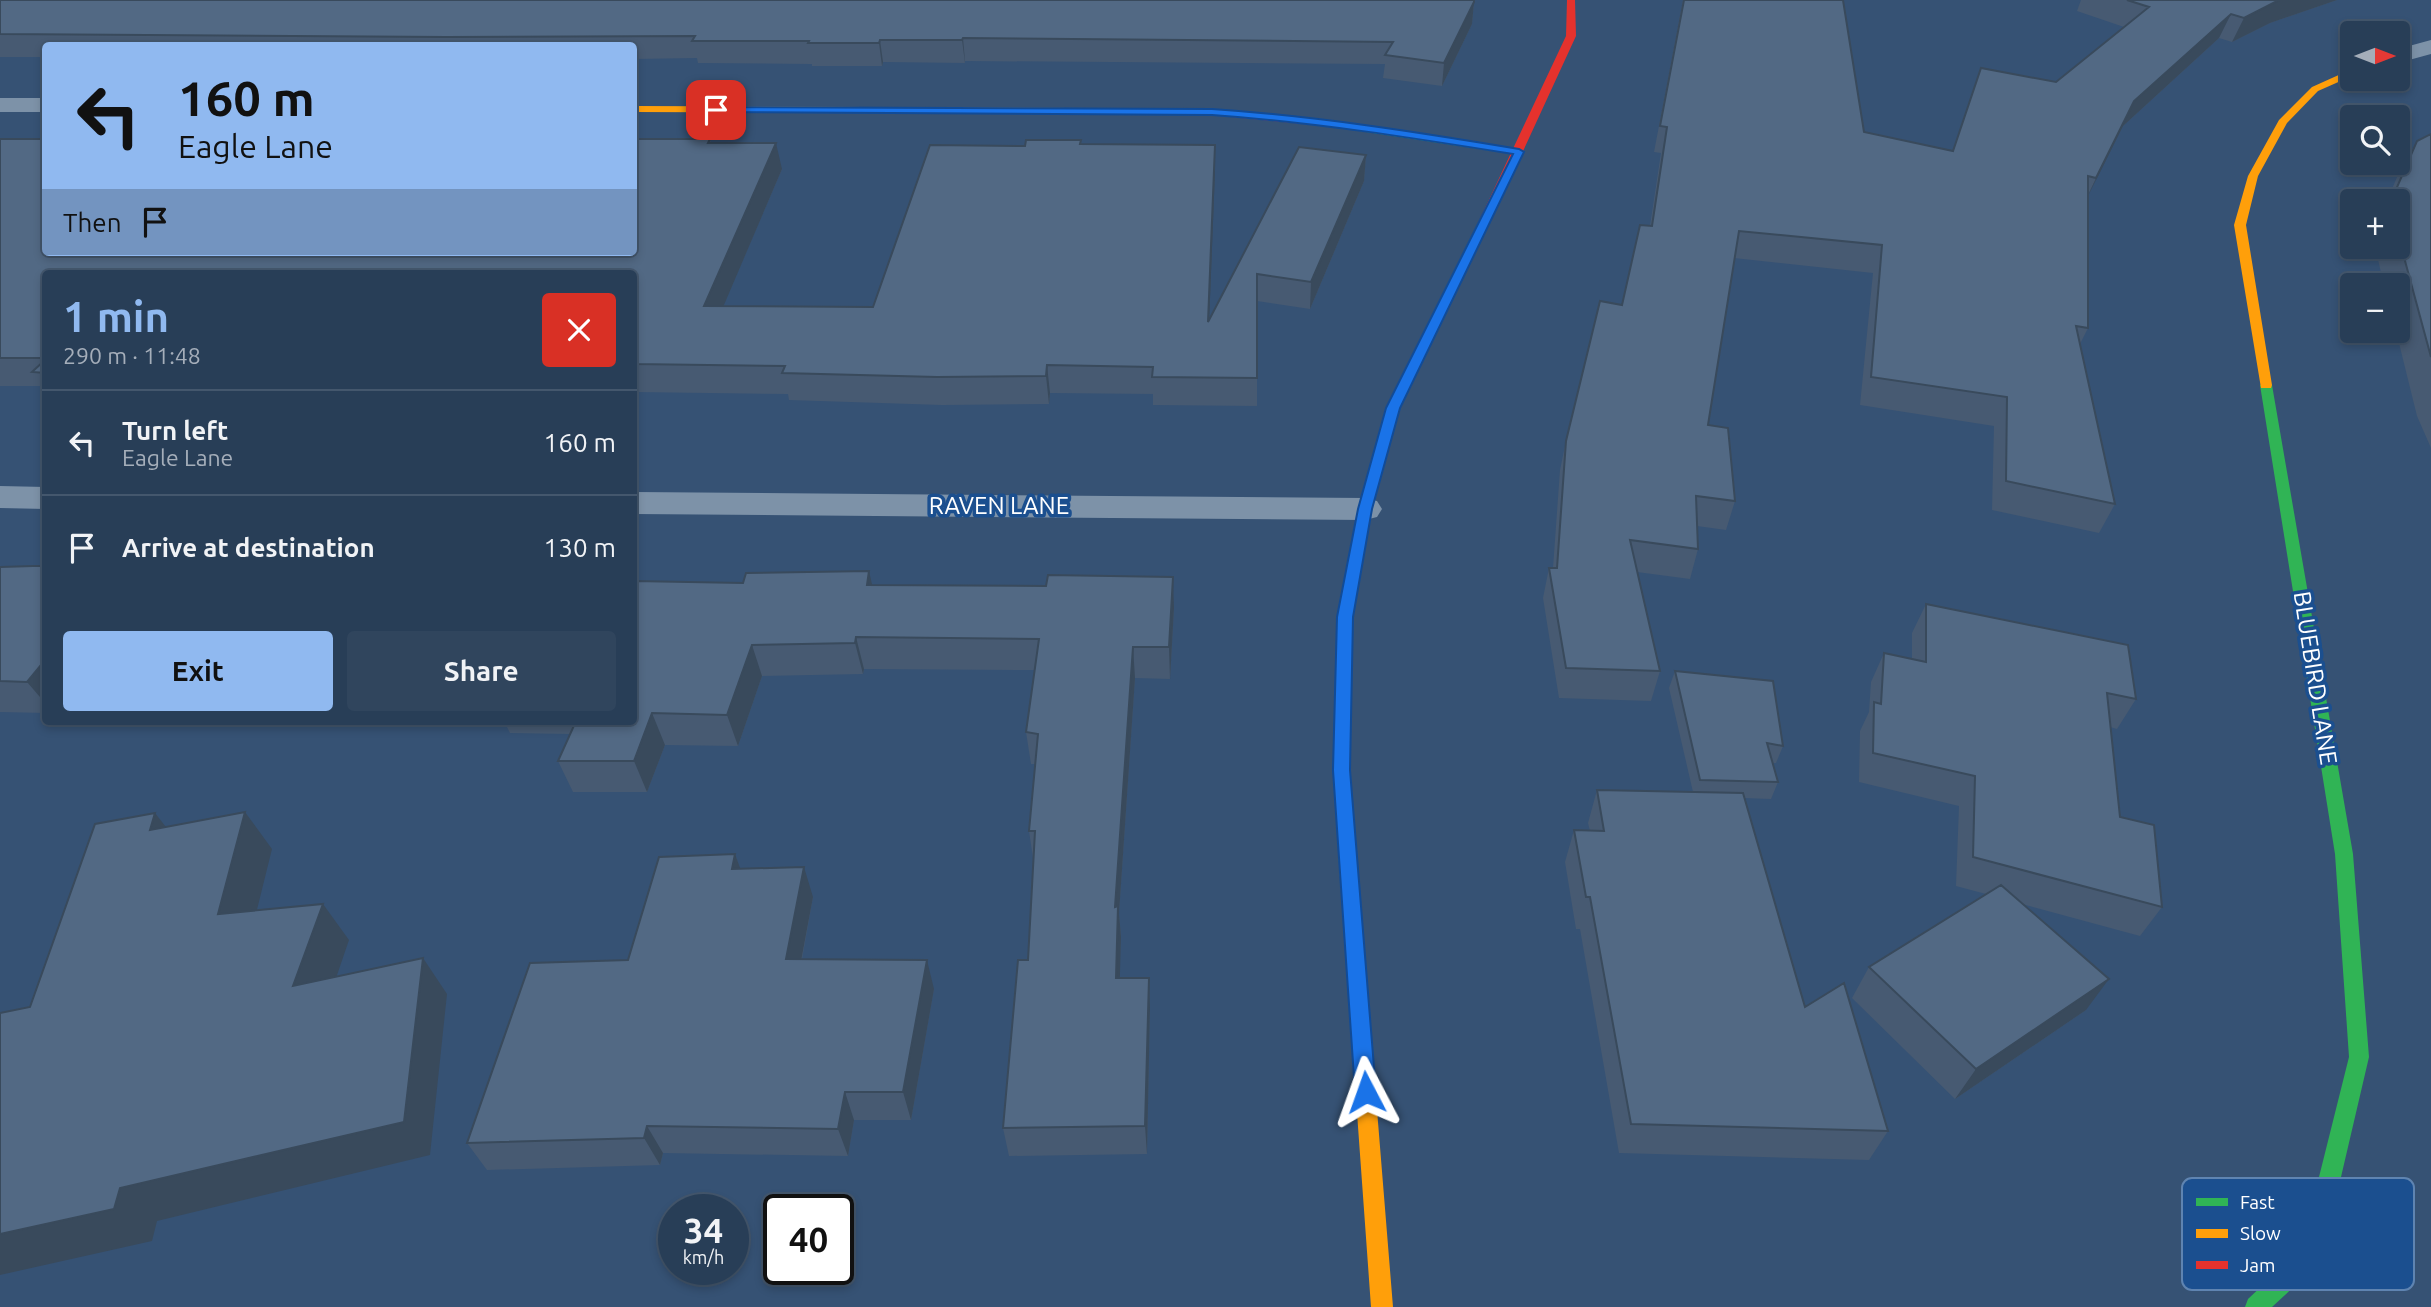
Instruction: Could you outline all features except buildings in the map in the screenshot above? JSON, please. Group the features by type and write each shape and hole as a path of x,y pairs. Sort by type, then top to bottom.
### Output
{"street":[{"path":"1382,1307 1341,770 1345,617 1365,509 1393,408 1519,152 1571,36 1571,0"},
{"path":"2410,53 2431,47"},
{"name":"BLUEBIRD LANE","path":"2330,1178 2359,1057 2344,854 2240,225 2253,176 2283,122 2315,89 2340,78"},
{"path":"0,104 42,105"},
{"path":"637,109 1212,112 1338,124 1519,152"},
{"path":"0,497 42,498"},
{"name":"RAVEN LANE","path":"637,503 1365,509"},
{"name":"BLUEBIRD LANE","path":"2256,1307 2274,1290"}],"traffic: fast":[{"path":"1324,123 1519,152"},
{"path":"1348,863 1341,770 1345,617 1365,509 1393,408 1484,223"},
{"path":"2266,385 2344,854 2359,1057 2330,1178"},
{"path":"2256,1307 2274,1290"}],"traffic: slow":[{"path":"2266,385 2240,225 2253,176 2283,122 2315,89 2340,78"},
{"path":"637,109 1070,111"},
{"path":"1348,863 1382,1307"}],"traffic: jam":[{"path":"1484,223 1571,36 1571,0"},
{"path":"1070,111 1212,112 1324,123"}],"route":[{"path":"716,110 1212,112 1376,129 1519,152 1393,408 1365,509 1345,617 1341,770 1366,1092"}]}
